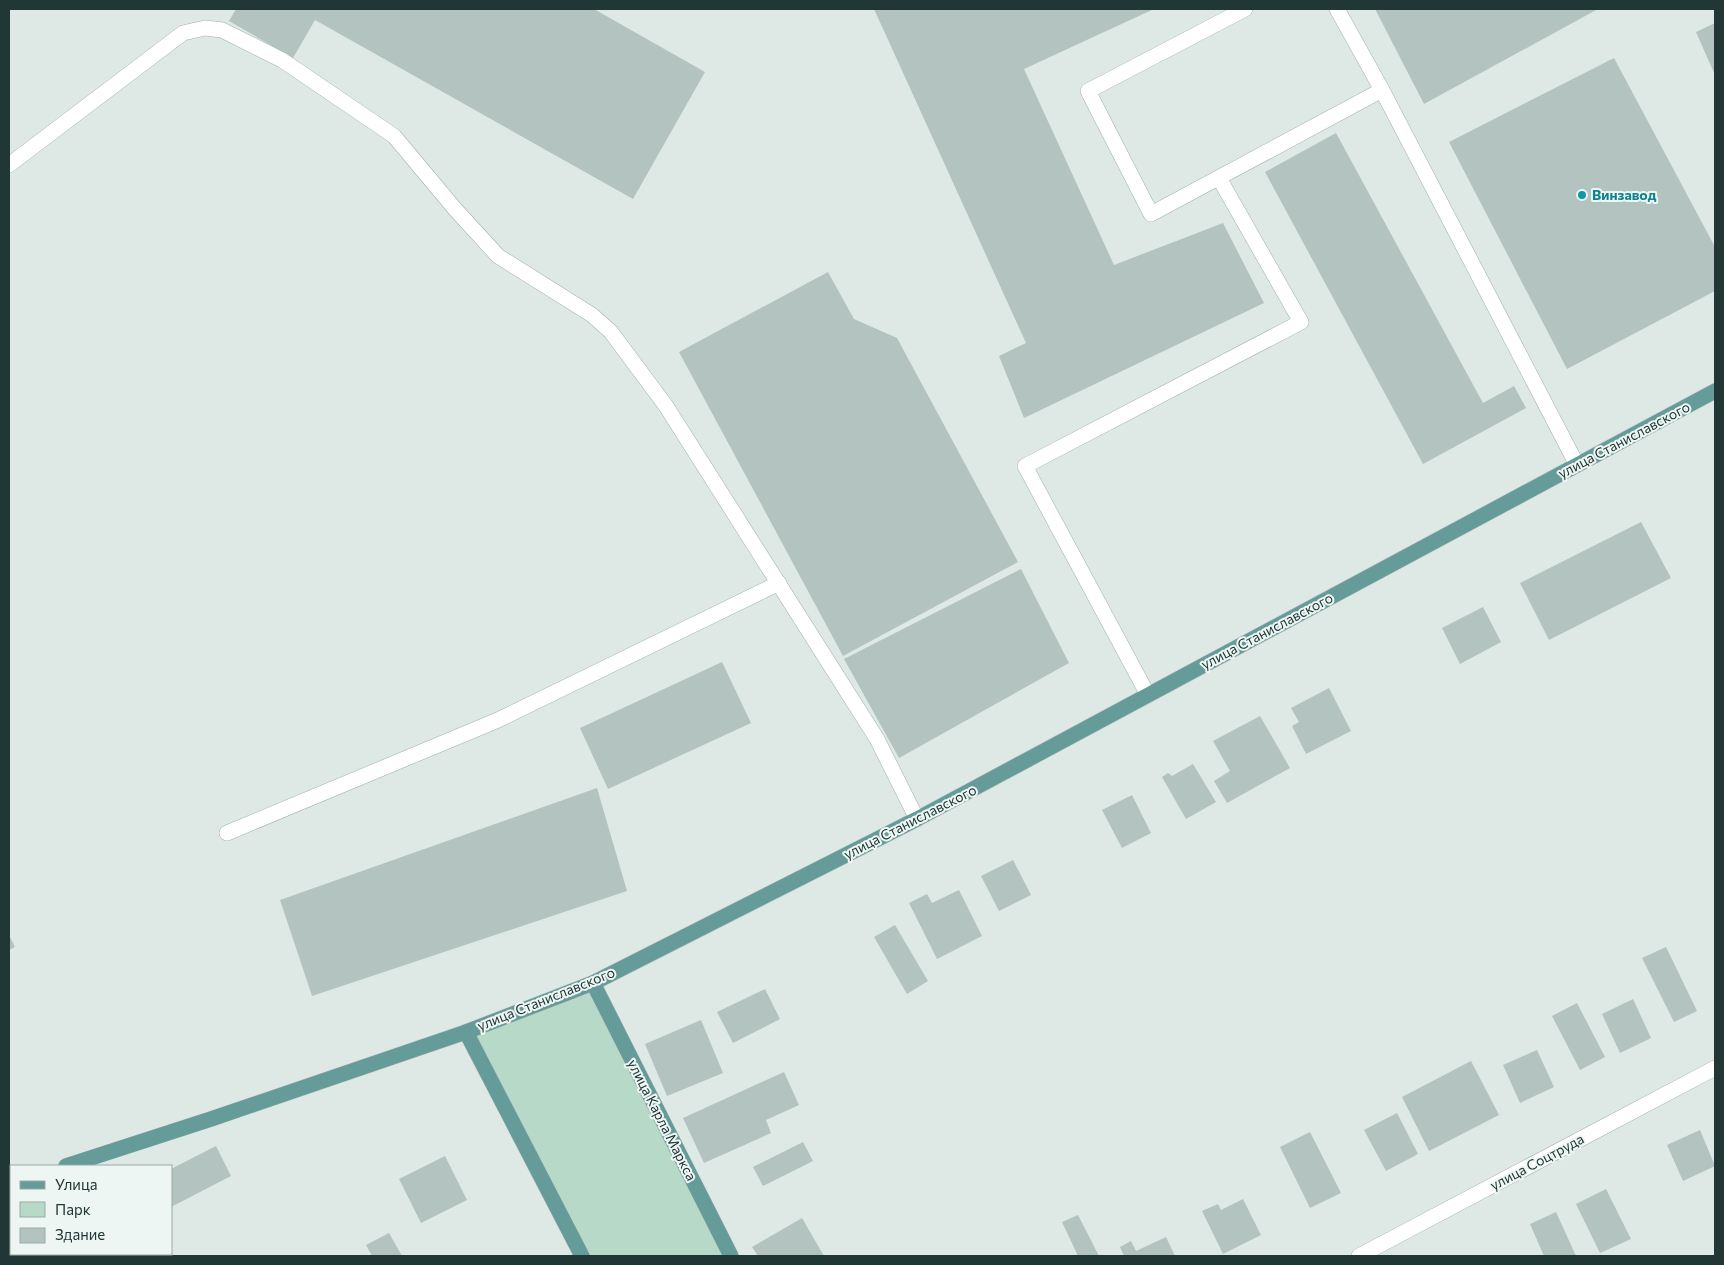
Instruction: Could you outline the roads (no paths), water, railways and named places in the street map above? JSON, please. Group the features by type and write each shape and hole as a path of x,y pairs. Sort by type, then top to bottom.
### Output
{"main road":[{"name":"улица Станиславского","path":"69,1165 466,1032 593,983 917,819 1715,390"},
{"name":"улица Карла Маркса","path":"593,983 730,1256"},
{"path":"466,1032 582,1256"}],"street":[{"path":"1245,9 1088,91 1151,214 1382,90"},
{"path":"1337,9 1382,90 1577,465"},
{"path":"9,165 182,33 205,28 222,30 282,60 394,136 455,209 498,256 603,323 666,406 779,583 877,739 917,819"},
{"path":"1148,695 1025,466 1301,322 1220,178"},
{"path":"227,833 498,720 779,583"},
{"name":"улица Соцтруда","path":"1359,1256 1715,1068"}],"place":[{"name":"Винзавод","path":"1582,195"}]}
